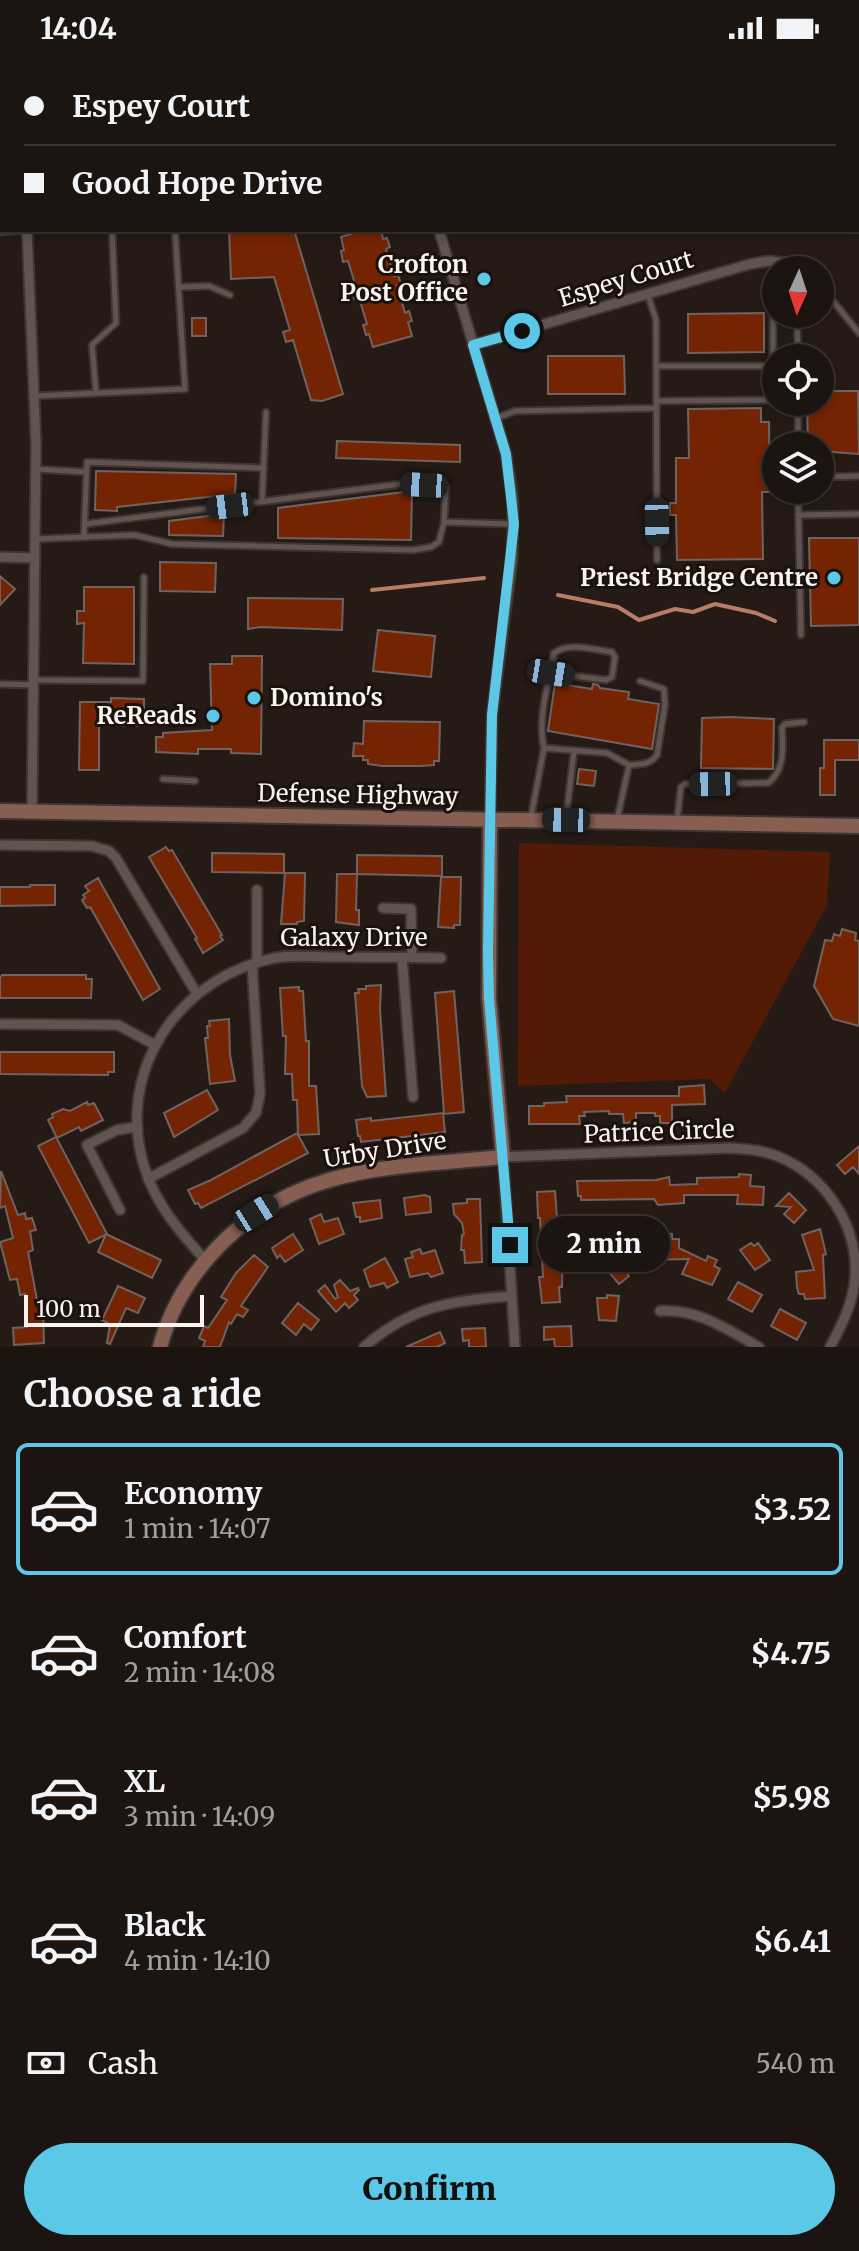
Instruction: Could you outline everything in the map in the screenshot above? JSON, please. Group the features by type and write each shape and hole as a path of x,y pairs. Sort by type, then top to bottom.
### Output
{"main road":[{"name":"Defense Highway","path":"0,811 859,826"},
{"path":"490,819 489,998 503,1157"},
{"name":"Urby Drive","path":"160,1347 172,1312 205,1260 256,1213 306,1186 338,1176 503,1157"}],"street":[{"path":"27,232 36,469 32,812"},
{"path":"440,232 496,418 510,479 514,524 492,715 490,819"},
{"name":"Espey Court","path":"473,345 762,262"},
{"path":"0,557 35,558"},
{"path":"0,845 92,846 109,851 197,994"},
{"path":"148,1179 243,1128 256,1113 260,1094 255,964 257,890"},
{"path":"383,908 411,909 407,957 413,1097"},
{"name":"Galaxy Drive","path":"205,1260 170,1220 148,1179 136,1127 141,1085 155,1045 169,1023 197,994 222,977 255,964 292,956 441,958"},
{"path":"0,1024 118,1025 155,1045"},
{"path":"120,1210 87,1145 117,1130 136,1127"},
{"name":"Patrice Circle","path":"503,1157 729,1148 755,1150 797,1166 816,1180 833,1200 847,1224 854,1248 856,1277 850,1304 830,1347"},
{"path":"503,1157 515,1347"},
{"path":"364,1347 380,1333 421,1310 466,1299 512,1296"},
{"path":"660,1311 677,1310 703,1316 759,1347"}],"lane":[{"path":"96,393 92,345 116,323 112,232"},
{"path":"34,396 185,389 175,232"},
{"path":"179,287 209,286 230,295"},
{"path":"647,294 656,320 657,560"},
{"path":"834,302 859,333"},
{"path":"656,366 762,366"},
{"path":"496,418 515,411 762,400"},
{"path":"262,501 266,412"},
{"path":"84,536 87,462 264,468"},
{"path":"36,469 86,472"},
{"path":"834,477 859,476"},
{"path":"35,539 135,535 172,544 413,550 431,547 439,542 444,522 446,487 401,484 85,524"},
{"path":"798,504 801,635"},
{"path":"798,515 859,514"},
{"path":"444,522 514,524"},
{"path":"0,684 143,681 144,577"},
{"path":"530,820 544,748 542,721 554,653 565,647 612,652 615,657 612,677 606,680 551,673"},
{"path":"544,748 607,753 629,765 653,761 657,755 665,704 664,689 640,681"},
{"path":"677,822 681,787 685,784 768,783 780,765 782,728 785,724 804,722"},
{"path":"566,820 574,751"},
{"path":"617,821 629,765"},
{"path":"163,779 195,781"}],"shaded area":[{"path":"519,843 830,852 827,905 725,1093 709,1079 518,1086"}],"building":[{"path":"229,232 295,232 343,394 322,401 311,400 293,340 286,342 283,332 290,330 274,277 231,279"},
{"path":"357,232 381,232 383,239 387,238 390,247 386,249 394,276 398,275 401,284 397,285 405,313 409,311 412,321 408,322 412,336 373,347 363,325 367,324 359,298 354,299 351,288 356,287 348,261 343,262 341,237"},
{"path":"762,313 762,352 688,353 688,314"},
{"path":"192,318 206,318 206,336 192,336"},
{"path":"548,356 624,356 625,394 548,394"},
{"path":"834,391 858,391 859,454 834,452 834,432 808,432 807,416 834,416"},
{"path":"761,408 761,422 769,422 769,432 762,432 763,559 677,560 676,515 670,515 670,503 676,503 676,458 689,458 688,409"},
{"path":"337,441 460,445 460,462 336,458"},
{"path":"96,471 236,474 235,494 117,507 117,511 95,510"},
{"path":"412,491 411,540 278,538 278,508"},
{"path":"224,514 223,536 169,535 169,521"},
{"name":"Priest Bridge Centre","path":"809,538 859,538 859,625 811,626"},
{"path":"160,562 216,563 215,592 160,591"},
{"path":"0,576 15,589 0,605"},
{"path":"84,587 134,587 134,664 83,663 84,623 77,624 77,611 84,611"},
{"path":"248,598 343,599 342,630 248,629"},
{"path":"378,630 435,636 431,677 373,671"},
{"path":"232,656 262,656 261,754 231,753 231,749 198,749 198,754 156,752 156,737 163,737 163,733 212,730 210,664 232,664"},
{"path":"555,683 592,689 593,684 598,685 600,688 629,692 628,699 659,704 652,749 548,731"},
{"path":"111,698 144,699 144,726 99,725 99,770 79,770 80,702 111,702"},
{"path":"702,718 774,719 773,769 701,768"},
{"path":"364,721 440,722 439,761 434,761 434,765 382,766 368,764 363,756 353,756 354,743 363,744"},
{"path":"824,740 859,740 859,760 835,760 835,795 820,795"},
{"path":"579,769 596,771 594,786 577,784"},
{"path":"166,847 172,850 222,935 223,940 203,953 149,857"},
{"path":"212,853 284,854 284,873 212,872"},
{"path":"357,855 442,856 442,876 357,874"},
{"path":"285,873 305,873 304,921 297,924 281,924"},
{"path":"337,874 357,874 356,910 359,910 359,925 336,922"},
{"path":"441,877 461,877 460,925 454,925 454,928 438,927"},
{"path":"98,878 160,989 143,1000 90,907 87,908 82,900 89,891 85,886"},
{"path":"55,885 55,905 0,906 0,887"},
{"path":"842,929 856,933 855,940 859,941 859,1026 833,1019 814,986 825,940 832,941 834,934 840,936"},
{"path":"2,975 86,975 86,979 92,979 91,998 0,998"},
{"path":"381,985 386,1096 367,1097 362,1086 355,993 359,993 358,989 366,989 366,986"},
{"path":"299,987 299,991 303,991 306,1041 309,1041 309,1086 316,1086 319,1134 298,1135 297,1100 293,1100 292,1074 285,1074 286,1036 283,1036 280,988"},
{"path":"454,991 464,1112 444,1114 435,993"},
{"path":"229,1019 230,1055 235,1081 210,1084 205,1038 208,1038 207,1026 210,1026 209,1021"},
{"path":"0,1052 114,1052 114,1072 108,1072 108,1075 0,1074"},
{"path":"704,1085 705,1104 672,1105 672,1123 660,1123 660,1116 655,1116 655,1113 636,1113 636,1122 624,1123 623,1114 609,1114 609,1111 584,1112 585,1116 579,1116 580,1124 529,1124 529,1106 567,1102 566,1096 679,1096 679,1087"},
{"path":"207,1090 218,1110 174,1137 164,1113"},
{"path":"87,1102 88,1105 94,1103 103,1120 57,1138 48,1120 53,1117 52,1114 63,1109 70,1111"},
{"path":"443,1113 445,1132 361,1142 358,1136 356,1120"},
{"path":"297,1133 308,1153 201,1208 198,1203 195,1204 188,1190"},
{"path":"56,1137 107,1234 89,1243 38,1146"},
{"path":"859,1146 859,1174 853,1167 845,1174 837,1165"},
{"path":"1,1171 18,1215 25,1213 26,1219 32,1218 36,1230 30,1231 33,1250 28,1252 38,1305 43,1305 44,1343 14,1345 13,1328 27,1327 25,1294 20,1295 17,1279 10,1280 0,1242 13,1238 5,1206 0,1208"},
{"path":"739,1174 751,1175 750,1186 764,1187 763,1205 737,1204 738,1195 684,1195 684,1203 658,1205 654,1199 581,1200 578,1196 577,1181 656,1180 669,1177 670,1185 697,1184 697,1178 739,1177"},
{"path":"555,1191 558,1231 563,1231 562,1287 559,1287 560,1302 542,1303 537,1192"},
{"path":"789,1193 806,1210 794,1223 784,1214 791,1207 776,1206"},
{"path":"430,1197 431,1212 406,1215 404,1198"},
{"path":"467,1199 480,1199 482,1262 465,1263 464,1250 461,1250 464,1234 462,1223 454,1214 453,1204 467,1203"},
{"path":"380,1200 382,1218 360,1222 353,1203"},
{"path":"321,1214 324,1222 338,1218 344,1234 319,1244 310,1219"},
{"path":"820,1229 826,1254 823,1255 825,1298 805,1299 797,1288 796,1272 814,1270 802,1235"},
{"path":"663,1233 672,1234 672,1239 679,1239 679,1248 706,1261 708,1256 717,1260 714,1266 720,1269 712,1285 682,1274 689,1259 647,1260 648,1238 662,1239"},
{"path":"106,1234 161,1260 152,1278 98,1252"},
{"path":"293,1234 303,1250 285,1262 280,1255 277,1258 272,1248"},
{"path":"751,1243 754,1246 758,1243 770,1260 755,1270 740,1250"},
{"path":"622,1247 634,1260 624,1270 629,1276 619,1284 602,1264"},
{"path":"420,1249 422,1254 435,1250 443,1273 431,1277 428,1273 410,1277 405,1259 413,1257 411,1252"},
{"path":"254,1255 268,1267 241,1306 248,1310 243,1317 237,1314 231,1324 229,1322 220,1347 203,1347 205,1341 199,1338 204,1326 208,1328 227,1300 221,1297 236,1273"},
{"path":"385,1258 398,1282 387,1288 384,1283 370,1287 364,1270"},
{"path":"340,1280 350,1291 358,1288 354,1295 358,1300 349,1308 345,1303 336,1312 318,1291 325,1285 335,1299 338,1297 334,1285"},
{"path":"738,1282 762,1295 752,1312 728,1299"},
{"path":"118,1286 145,1298 138,1313 126,1308 110,1344 107,1343 110,1324 102,1320"},
{"path":"607,1295 619,1296 616,1321 599,1320 597,1298 607,1298"},
{"path":"298,1303 319,1320 311,1330 304,1324 296,1335 282,1323"},
{"path":"780,1309 806,1323 797,1340 771,1326"},
{"path":"571,1326 572,1347 555,1347 554,1339 544,1340 544,1327"},
{"path":"485,1328 486,1347 469,1347 469,1340 463,1341 462,1329"},
{"path":"440,1332 445,1343 437,1347 406,1347"}],"waterway":[{"path":"372,590 484,578"},
{"path":"558,595 618,607 639,620 675,609 693,612 715,604 756,613 775,621"}],"place":[{"name":"Crofton Post Office","path":"484,279"},
{"name":"Priest Bridge Centre","path":"834,578"},
{"name":"Domino's","path":"254,698"},
{"name":"ReReads","path":"213,716"}],"route":[{"path":"510,1245 489,998 488,952 492,715 514,524 506,454 473,345 522,331"}]}
